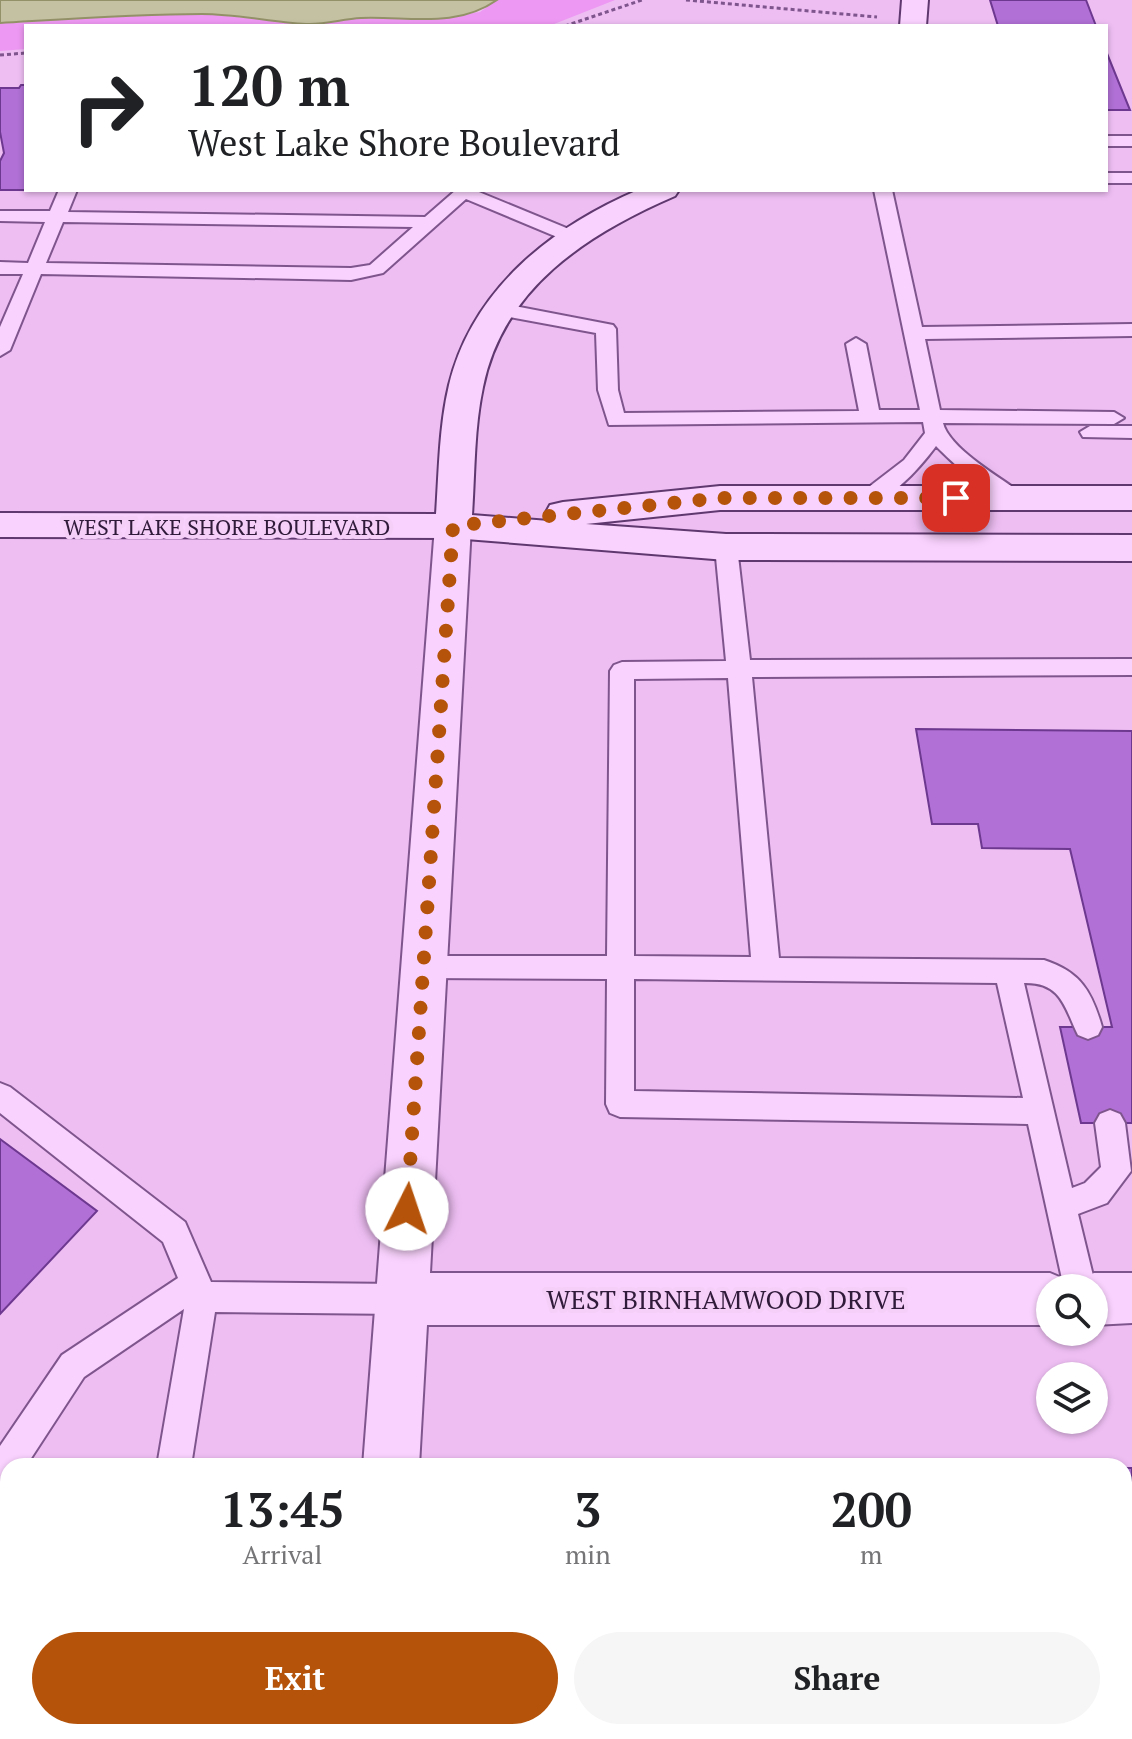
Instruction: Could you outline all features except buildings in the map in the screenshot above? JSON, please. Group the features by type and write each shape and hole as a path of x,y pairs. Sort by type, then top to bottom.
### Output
{"street":[{"path":"391,1458 453,526 464,401 479,344 499,309 547,257 649,192"},
{"name":"WEST LAKE SHORE BOULEVARD","path":"453,526 720,498 1132,498"},
{"name":"WEST LAKE SHORE BOULEVARD","path":"0,525 453,526 726,547 1132,548"},
{"path":"1108,1299 1132,1298"},
{"name":"WEST BIRNHAMWOOD DRIVE","path":"401,1299 1036,1299"}],"lane":[{"path":"1108,141 1132,141"},
{"path":"1108,178 1132,178"},
{"path":"0,350 67,192"},
{"path":"0,268 351,274 376,269 461,192"},
{"path":"464,192 575,238"},
{"path":"883,192 931,416 962,460 1014,498"},
{"path":"0,216 430,222"},
{"path":"499,309 606,329 608,390 616,420 1110,410"},
{"path":"913,333 1132,330"},
{"path":"856,344 870,416"},
{"path":"931,416 1132,432"},
{"path":"869,498 911,465 931,416"},
{"path":"726,547 766,969"},
{"path":"1040,1111 620,1104 622,671 1132,667"},
{"path":"423,967 1044,971 1080,998 1088,1027"},
{"path":"1008,972 1077,1274"},
{"path":"0,1096 174,1232 202,1297 175,1458"},
{"path":"1062,1206 1096,1193 1116,1171 1110,1123"},
{"path":"12,1458 73,1366 182,1292 202,1297 401,1299"}],"path":[{"path":"571,24 642,0"},
{"path":"686,0 914,15"},
{"path":"0,55 24,53"}],"sand":[{"path":"497,0 615,0 554,24 307,24 360,18 425,20 480,12"},
{"path":"136,14 207,14 307,24 24,24 24,49 0,51 0,23"}],"shaded area":[{"path":"0,0 497,0 465,15 448,18 361,18 313,24 202,14 0,23"}],"route":[{"path":"407,1209 453,526 720,498 956,498"}]}
